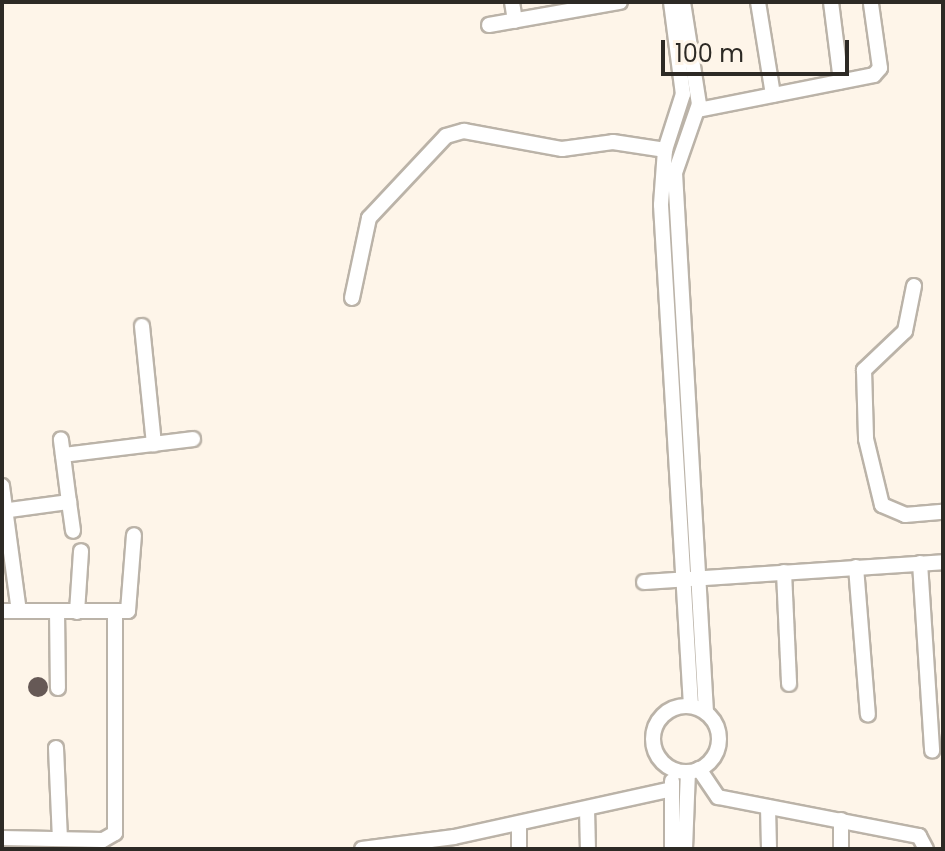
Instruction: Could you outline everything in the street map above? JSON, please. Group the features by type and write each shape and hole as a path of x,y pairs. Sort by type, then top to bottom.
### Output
{"street":[{"path":"512,2 515,21"},
{"path":"489,25 588,5 620,2"},
{"path":"671,2 683,94 665,150 661,205 691,706"},
{"path":"683,2 698,110 675,173 701,578 706,712 720,740 712,760 693,771 672,769 657,755 655,726 668,710 691,706 706,712"},
{"path":"758,2 773,95"},
{"path":"831,2 841,81"},
{"path":"698,110 874,75 880,68 871,4"},
{"path":"352,298 369,218 446,136 464,131 562,149 613,142 665,150"},
{"path":"914,286 905,331 864,370 864,425 882,505 905,515 943,512"},
{"path":"142,326 154,444"},
{"path":"73,531 62,448 193,439"},
{"path":"2,486 19,611"},
{"path":"2,511 69,502"},
{"path":"2,611 115,613 133,606 134,535"},
{"path":"77,612 81,551"},
{"path":"644,582 943,562"},
{"path":"920,563 932,751"},
{"path":"856,567 868,715"},
{"path":"784,572 789,684"},
{"path":"57,611 58,688"},
{"path":"2,838 103,840 115,833 115,613"},
{"path":"56,748 60,839"},
{"path":"672,769 672,849"},
{"path":"693,771 713,794 919,836 926,849"},
{"path":"685,849 693,771"},
{"path":"362,849 454,843 519,824 672,789"},
{"path":"768,807 769,849"},
{"path":"587,809 588,849"},
{"path":"841,820 841,849"},
{"path":"519,824 519,849"}],"building":[{"path":"34,677 42,677 48,687 42,697 34,697 28,691 28,683"}]}
